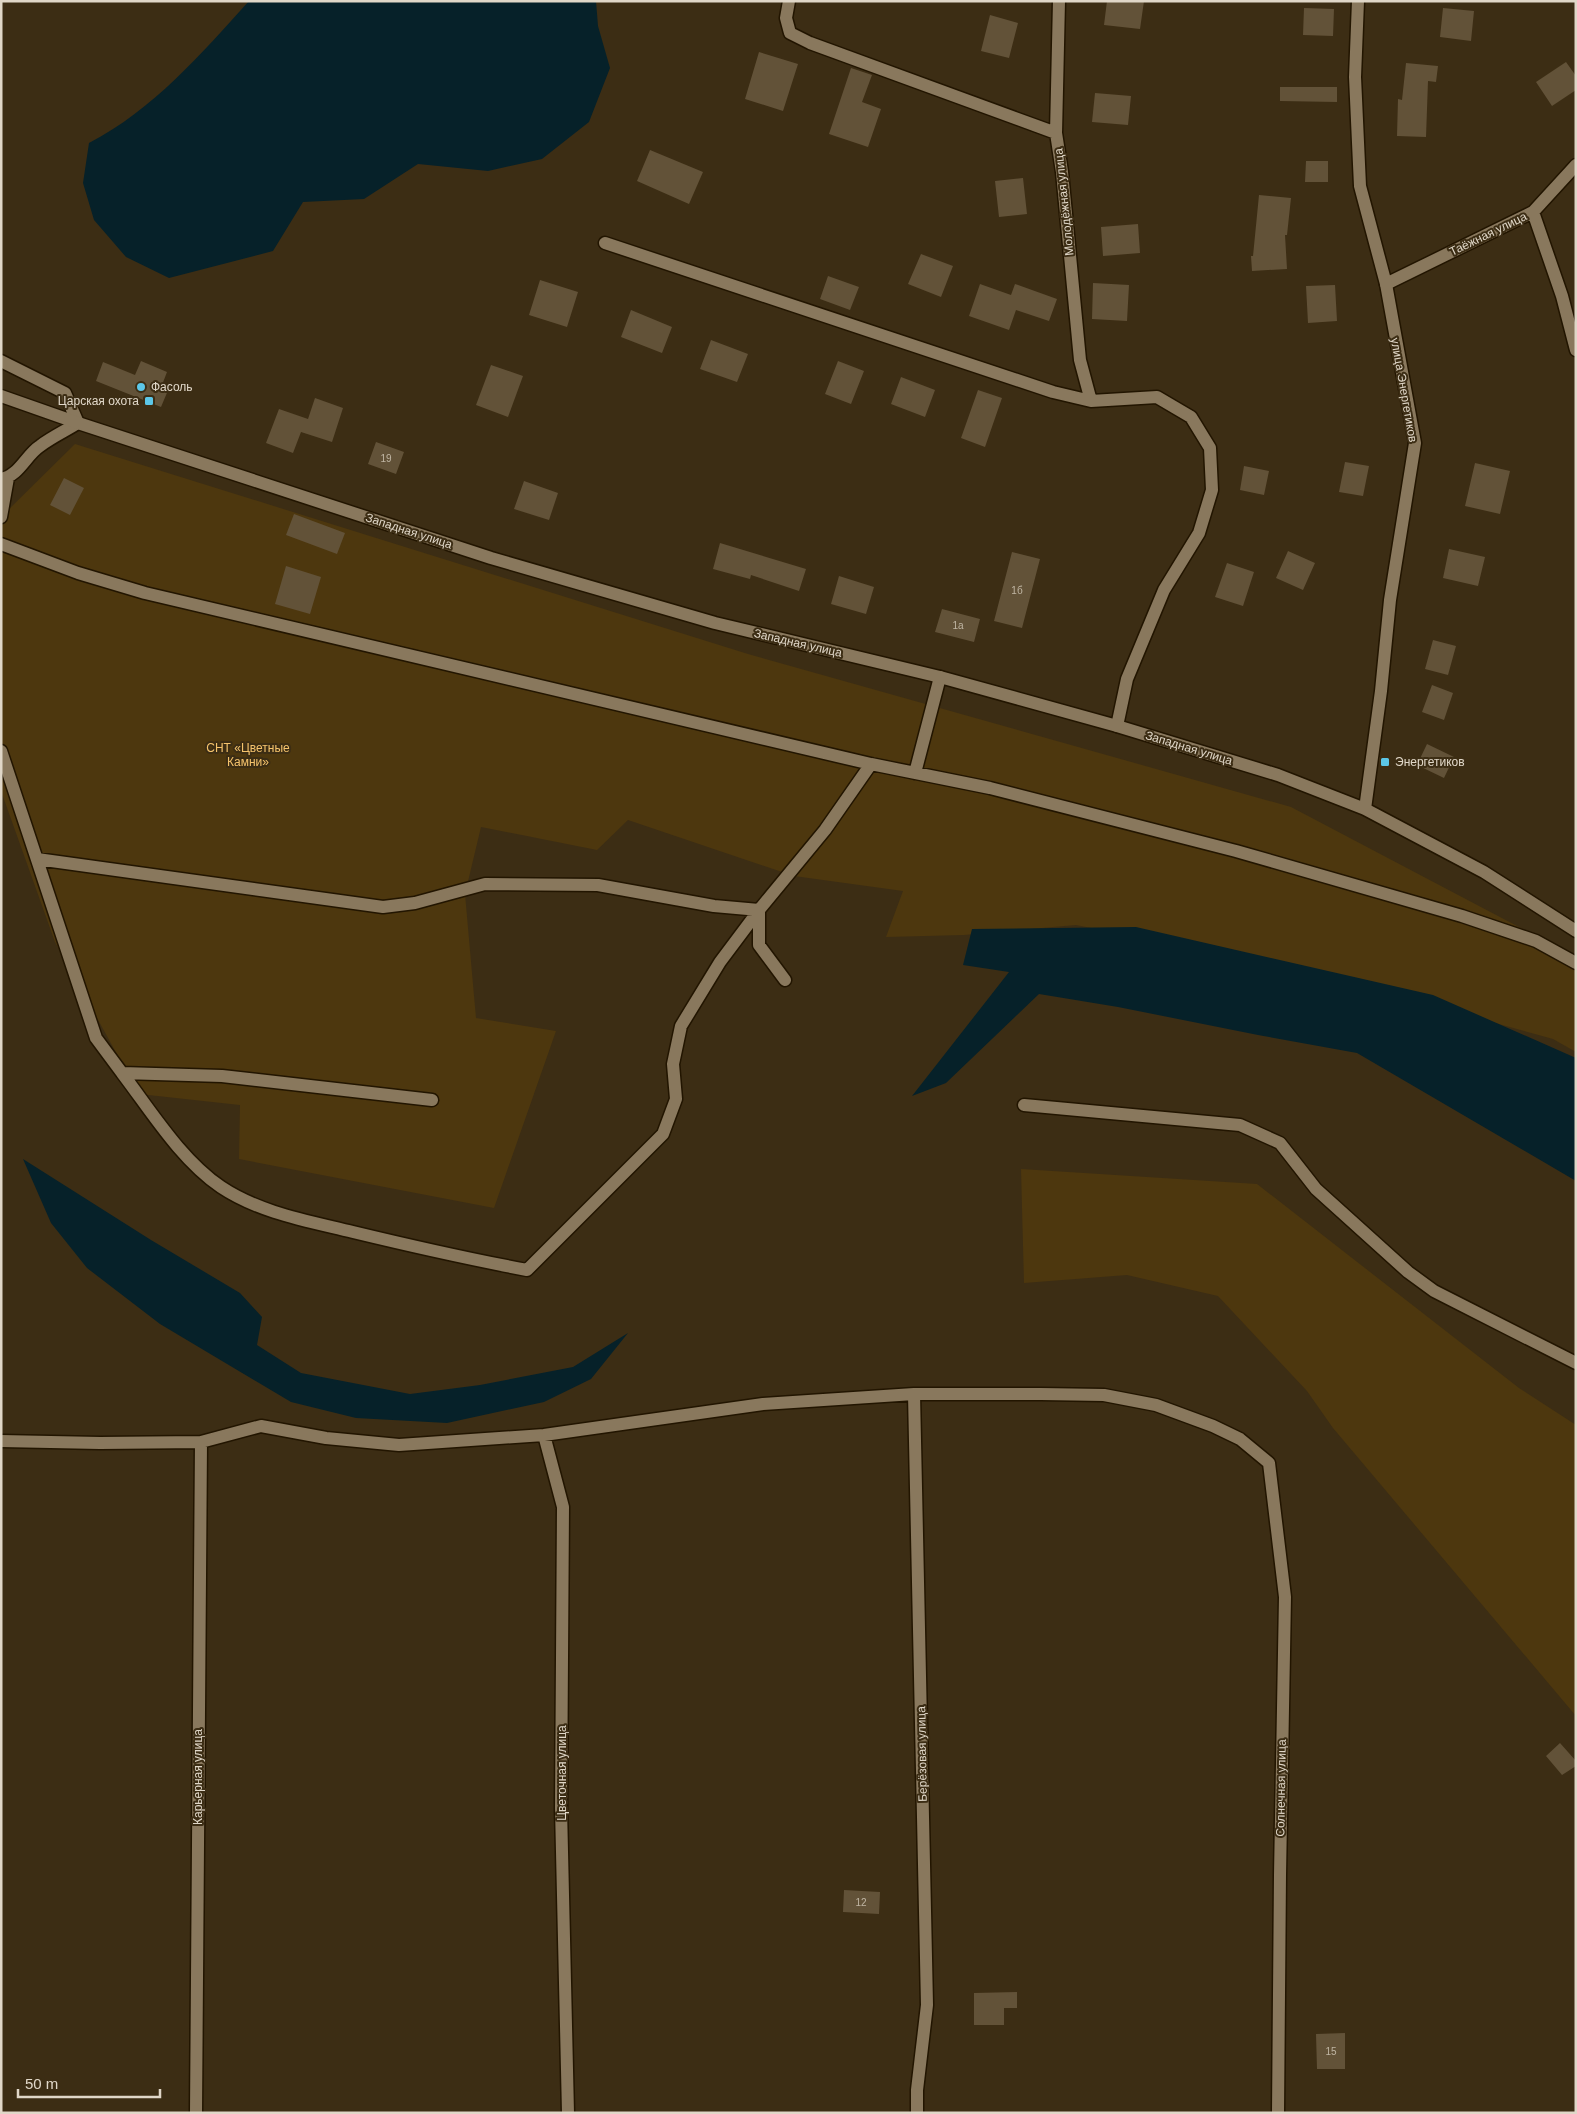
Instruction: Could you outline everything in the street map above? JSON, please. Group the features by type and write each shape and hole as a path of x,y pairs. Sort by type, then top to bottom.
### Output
{"street":[{"path":"789,1 786,18 790,33 810,43 1056,133"},
{"name":"Молодёжная улица","path":"1059,1 1056,133 1062,172 1080,360 1091,401"},
{"name":"улица Энергетиков","path":"1358,1 1355,77 1360,186 1386,284 1415,443 1390,600 1382,691 1365,809"},
{"name":"Таёжная улица","path":"1386,284 1533,212 1576,165"},
{"path":"1533,212 1562,296 1576,350"},
{"path":"605,242 1052,392 1091,401 1157,398 1191,417 1210,448 1212,490 1199,533 1164,590 1127,680 1117,726"},
{"path":"1,361 65,393 78,423 38,447 23,465 4,479 1,517"},
{"name":"Западная улица","path":"1,396 78,423 538,571 715,623 940,677 1117,726 1278,775 1365,809 1484,872 1576,931"},
{"path":"1,544 78,573 144,592 871,764 990,788 1245,853 1462,916 1536,941 1576,963"},
{"path":"915,773 940,677"},
{"path":"1,751 96,1038 190,1160 220,1186 251,1204 311,1222 441,1253 527,1270 663,1134 676,1099 673,1064 681,1026 720,962 759,910 825,830 871,764"},
{"path":"37,860 383,907 415,903 485,884 598,885 714,906 759,910"},
{"path":"759,910 759,946 786,980"},
{"path":"122,1073 222,1076 432,1100"},
{"path":"1024,1105 1240,1125 1280,1143 1316,1189 1415,1277 1434,1291 1576,1363"},
{"path":"1,1441 100,1444 201,1442 261,1426 326,1438 399,1445 544,1435 763,1404 914,1394"},
{"name":"Солнечная улица","path":"914,1394 1104,1395 1156,1405 1213,1426 1240,1439 1269,1463 1285,1597 1278,2113"},
{"name":"Берёзовая улица","path":"914,1394 927,2004 917,2090 917,2113"},
{"name":"Цветочная улица","path":"544,1435 564,1507 561,1808 568,2113"},
{"name":"Карьерная улица","path":"196,2113 201,1442"}],"green space":[{"name":"СНТ «Цветные Камни»","path":"75,444 748,654 1291,807 1576,957 1576,1052 1553,1039 1303,970 1076,925 964,935 886,937 903,891 794,876 628,820 597,850 481,827 465,894 476,1018 556,1031 494,1208 239,1159 240,1105 139,1094 55,942 1,791 1,517"},
{"path":"1021,1169 1257,1184 1519,1388 1576,1425 1576,1716 1333,1428 1307,1391 1218,1296 1127,1275 1024,1283"}],"water":[{"path":"249,1 596,1 598,26 610,68 589,122 542,159 488,171 418,164 364,199 303,202 273,251 169,278 126,257 94,220 83,183 89,143 112,130 155,98 194,61"},
{"path":"1136,927 1433,995 1576,1058 1576,1181 1357,1053 1118,1007 1039,994 946,1083 912,1096 1009,972 963,965 972,929"},
{"path":"23,1159 151,1240 240,1293 262,1317 257,1345 301,1373 410,1394 480,1385 573,1367 628,1333 591,1379 544,1402 447,1423 356,1418 291,1402 160,1324 87,1268 51,1223"}],"building":[{"path":"1107,1 1144,1 1140,29 1104,25"},
{"path":"1304,8 1334,9 1333,36 1303,35"},
{"path":"1443,8 1474,11 1471,41 1440,37"},
{"path":"990,15 1018,23 1009,58 981,51"},
{"path":"759,52 798,64 783,111 745,99"},
{"path":"1566,62 1576,76 1576,90 1552,106 1536,82"},
{"path":"1406,63 1438,66 1436,82 1428,81 1426,137 1397,136 1398,99 1402,100"},
{"path":"851,68 872,75 862,102 881,109 868,147 829,134"},
{"path":"1280,87 1337,87 1337,102 1280,101"},
{"path":"1095,93 1131,96 1128,125 1092,122"},
{"path":"650,150 703,172 689,204 637,181"},
{"path":"1306,161 1328,161 1328,182 1305,182"},
{"path":"1023,178 1027,214 999,217 995,181"},
{"path":"1259,195 1291,198 1287,235 1285,235 1287,269 1252,271 1251,256 1253,256"},
{"path":"1138,224 1140,253 1103,256 1101,227"},
{"path":"921,254 953,266 941,297 908,284"},
{"path":"828,276 859,287 850,310 820,299"},
{"path":"540,280 578,292 567,327 529,315"},
{"path":"1093,283 1129,285 1127,321 1092,319"},
{"path":"980,284 1011,295 1015,284 1057,299 1049,321 1016,310 1009,330 969,316"},
{"path":"1335,285 1337,321 1308,323 1306,286"},
{"path":"631,310 672,327 662,353 621,337"},
{"path":"711,340 748,354 737,382 700,369"},
{"path":"141,361 167,372 162,385 169,388 161,407 96,381 103,362 135,375"},
{"path":"838,361 864,371 851,404 825,394"},
{"path":"491,365 523,376 508,417 476,405"},
{"path":"901,377 935,390 925,417 891,404"},
{"path":"978,390 1002,398 985,447 961,438"},
{"path":"315,398 343,408 332,442 301,432 293,453 266,443 279,409 308,419"},
{"path":"376,442 404,452 396,474 368,464"},
{"path":"1345,462 1369,466 1363,496 1339,492"},
{"path":"1475,463 1510,471 1500,514 1465,506"},
{"path":"1244,466 1269,471 1264,495 1240,490"},
{"path":"64,478 84,488 70,515 50,505"},
{"path":"524,481 558,493 549,520 514,509"},
{"path":"294,514 345,533 337,554 286,535"},
{"path":"720,543 806,569 799,591 751,575 750,579 713,569"},
{"path":"1449,549 1485,557 1478,586 1443,578"},
{"path":"1288,551 1315,563 1303,590 1276,578"},
{"path":"1012,552 1040,559 1022,628 994,621"},
{"path":"1227,563 1254,572 1243,606 1215,597"},
{"path":"286,566 321,577 310,614 275,604"},
{"path":"839,576 874,587 866,614 831,604"},
{"path":"942,609 980,619 974,642 935,632"},
{"path":"1433,640 1456,646 1448,675 1425,669"},
{"path":"1432,685 1453,693 1444,720 1422,712"},
{"path":"1427,744 1454,757 1444,778 1417,765"},
{"path":"1560,1743 1576,1761 1576,1766 1562,1775 1546,1756"},
{"path":"844,1890 880,1892 879,1914 843,1912"},
{"path":"1017,1992 1017,2008 1004,2008 1004,2025 974,2025 974,1993"},
{"path":"1345,2033 1345,2069 1317,2069 1316,2034"}],"place":[{"name":"Фасоль","path":"141,387"},
{"name":"Царская охота","path":"149,401"},
{"name":"Энергетиков","path":"1385,762"}]}
